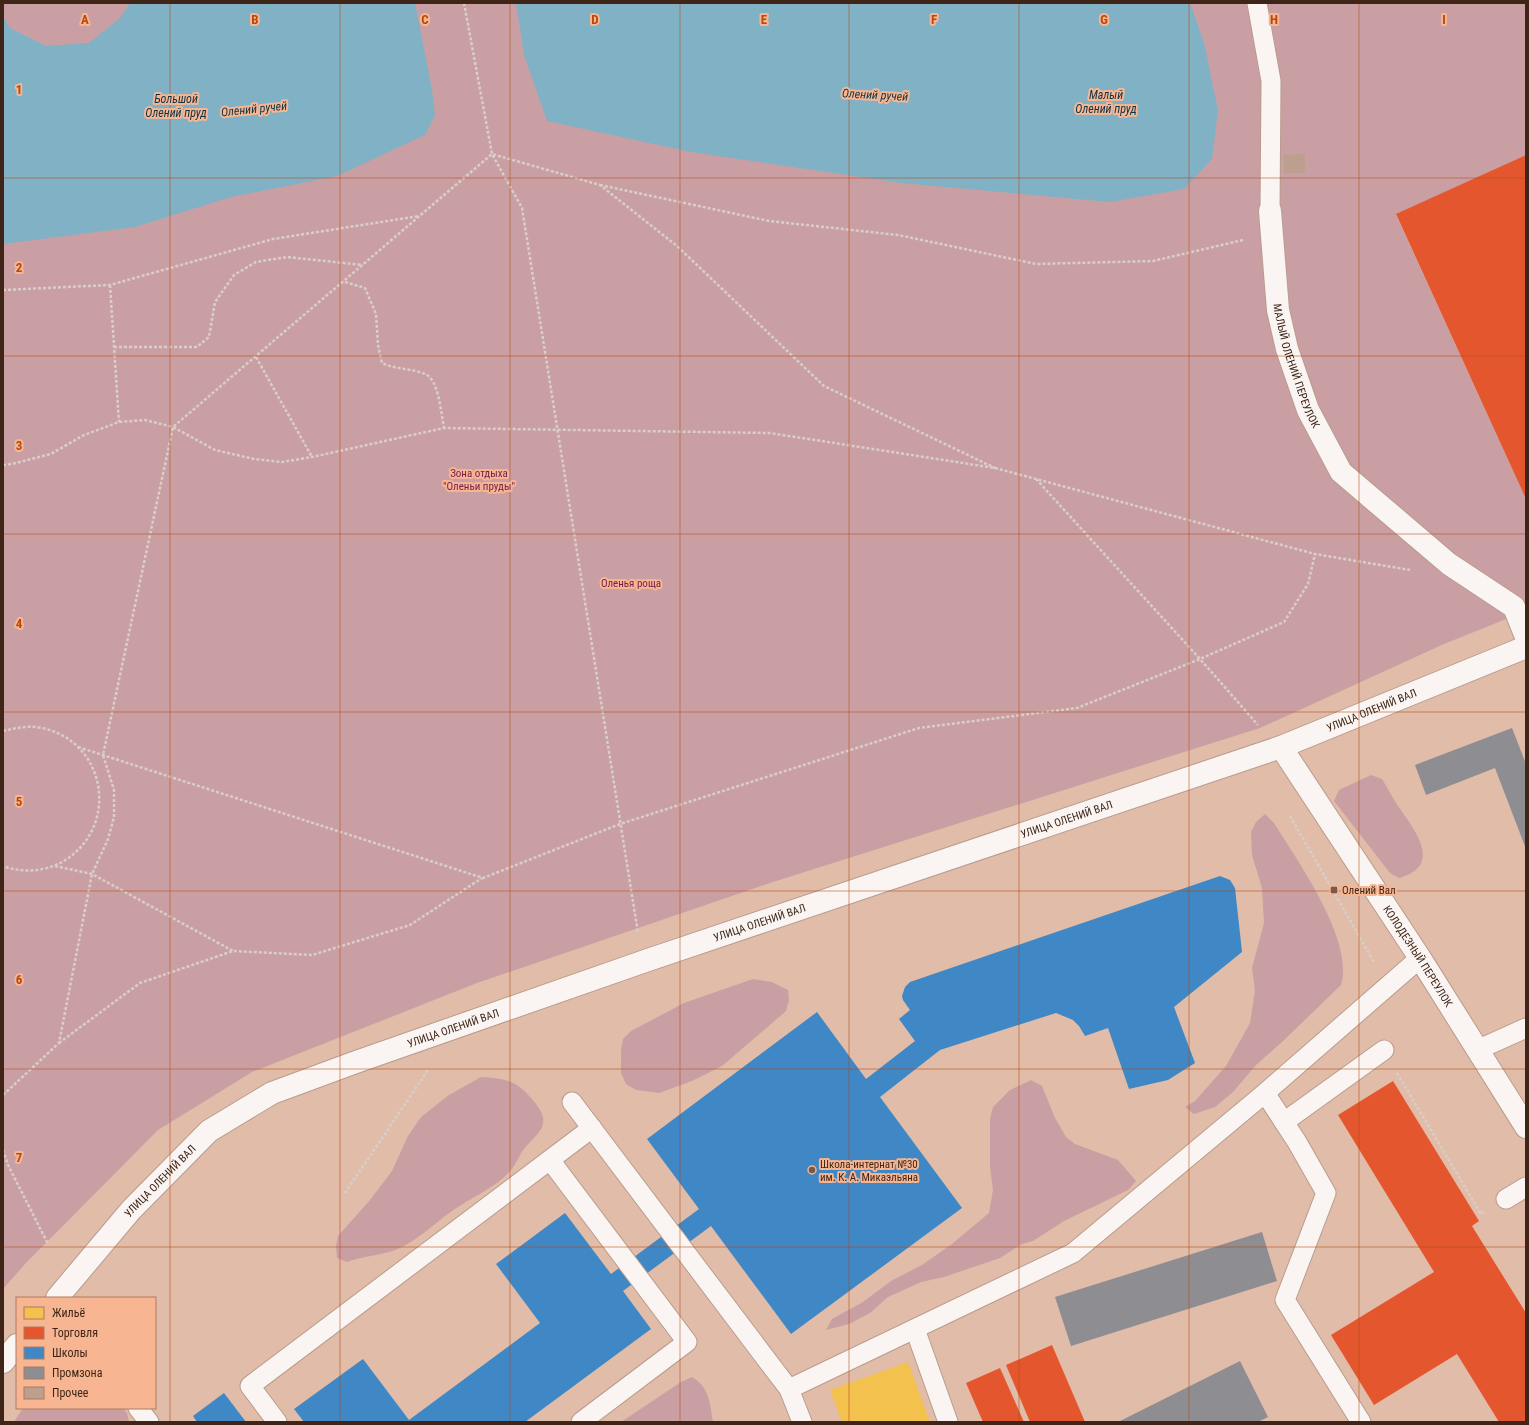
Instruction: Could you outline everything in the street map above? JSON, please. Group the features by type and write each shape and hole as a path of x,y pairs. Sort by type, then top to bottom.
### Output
{"main road":[{"name":"МАЛЫЙ ОЛЕНИЙ ПЕРЕУЛОК","path":"1270,211 1278,310 1287,349 1308,410 1341,472 1449,564 1514,607 1526,636"},
{"name":"УЛИЦА ОЛЕНИЙ ВАЛ","path":"59,1297 131,1210 209,1132 272,1093 620,969 1281,747 1526,647"},
{"name":"КОЛОДЕЗНЫЙ ПЕРЕУЛОК","path":"1281,747 1420,958 1526,1127"},
{"path":"3,1362 16,1346"}],"lane":[{"name":"МАЛЫЙ ОЛЕНИЙ ПЕРЕУЛОК","path":"1257,3 1271,80 1270,211"},
{"path":"789,1389 1073,1253 1265,1093 1420,958"},
{"path":"1477,1050 1526,1028"},
{"path":"1284,1122 1384,1050"},
{"path":"1265,1093 1326,1193 1285,1300 1361,1422"},
{"path":"572,1102 789,1389 802,1422"},
{"path":"277,1422 250,1386 592,1128"},
{"path":"550,1160 687,1342 581,1422"},
{"path":"1506,1199 1526,1187"},
{"path":"916,1329 948,1422"},
{"path":"139,1409 149,1422"}],"path":[{"path":"464,3 492,154 522,208 620,824 639,933"},
{"path":"492,154 600,185 769,221 898,235 1036,264 1153,261 1250,239"},
{"path":"59,1043 92,874 108,839 114,817 114,790 103,754 173,427 345,282 492,154"},
{"path":"600,185 677,246 824,386 995,468"},
{"path":"3,290 110,285 273,239 420,216"},
{"path":"114,347 196,347 209,337 216,302 234,275 256,262 287,257 363,265"},
{"path":"345,282 365,288 376,314 378,345 382,363 394,369 426,374 436,384 444,428"},
{"path":"110,285 119,422"},
{"path":"256,357 312,458"},
{"path":"3,465 51,454 84,435 119,422 145,420 173,427 215,450 254,459 282,462 312,458 444,428 770,433 995,468 1315,554 1414,571"},
{"path":"1036,479 1200,659 1260,728 1281,747"},
{"path":"3,1095 59,1043 140,983 233,951 312,955 410,925 483,878 620,824 920,728 1077,708 1200,659 1284,622 1308,584 1315,554"},
{"path":"3,731 21,726 42,728 61,735 78,747 91,763 98,782 100,802 96,823 86,841 72,856 54,866 34,871 13,870 3,866"},
{"path":"78,747 483,878"},
{"path":"1288,814 1376,966"},
{"path":"54,866 92,874 233,951"},
{"path":"1384,1050 1481,1214 1506,1199"},
{"path":"345,1193 428,1070"},
{"path":"3,1150 8,1165 48,1244"}],"green space":[{"name":"Зона отдыха \"Оленьи пруды\"","path":"3,3 1526,3 1526,155 1396,215 1526,499 1526,611 1444,644 1260,728 773,882 477,983 252,1072 158,1130 25,1264 3,1289"},
{"path":"1371,775 1382,779 1410,823 1421,845 1423,855 1421,864 1413,872 1399,878 1390,873 1334,801 1339,790"},
{"path":"1265,814 1274,823 1309,879 1332,924 1340,946 1343,967 1341,985 1256,1065 1233,1092 1215,1107 1194,1114 1185,1107 1195,1101 1226,1066 1250,1023 1255,991 1252,968 1264,923 1262,888 1252,855 1251,832 1256,822"},
{"path":"753,979 772,982 788,990 789,1000 786,1011 722,1066 692,1081 659,1093 636,1090 626,1084 621,1073 621,1051 623,1039 631,1031 684,1003"},
{"path":"481,1077 506,1080 518,1086 530,1096 541,1112 543,1124 541,1129 522,1151 515,1165 498,1182 459,1206 421,1235 402,1247 347,1262 337,1258 336,1246 338,1236 370,1200 392,1171 408,1136 421,1117 449,1095"},
{"path":"1031,1080 1042,1086 1055,1118 1066,1137 1075,1144 1118,1160 1136,1181 1128,1190 1064,1221 1033,1241 1022,1244 1000,1258 944,1277 921,1282 888,1297 870,1313 849,1324 826,1330 832,1319 863,1302 891,1281 922,1265 952,1244 989,1213 993,1190 990,1167 990,1119 993,1107 1010,1090"},
{"path":"692,1377 698,1381 708,1396 713,1422 621,1422 681,1382"},
{"path":"22,1409 124,1409 127,1413 129,1422 14,1422"}],"water":[{"name":"Большой Олений пруд","path":"130,3 415,3 432,90 435,115 425,135 337,176 231,197 135,227 3,244 3,17 10,28 46,46 89,43 120,18"},
{"name":"Малый Олений пруд","path":"516,3 1190,3 1204,43 1218,110 1212,159 1184,189 1110,202 902,183 691,152 547,121 524,55"}],"building: Жильё":[{"path":"908,1362 930,1422 842,1422 830,1390"}],"building: Торговля":[{"path":"1526,155 1526,499 1396,214"},
{"path":"1393,1081 1479,1221 1472,1226 1526,1313 1526,1422 1499,1422 1457,1354 1374,1405 1331,1335 1434,1272 1338,1115"},
{"path":"1052,1345 1085,1422 1030,1422 1006,1365"},
{"path":"1000,1368 1024,1422 983,1422 966,1383"}],"building: Школы":[{"path":"1220,876 1230,880 1235,888 1242,952 1174,1007 1195,1063 1168,1080 1129,1089 1108,1028 1085,1036 1073,1020 1056,1013 940,1050 880,1097 962,1208 791,1334 711,1226 623,1291 651,1329 525,1422 304,1422 294,1409 363,1359 409,1420 540,1323 496,1264 565,1213 611,1274 699,1209 647,1139 817,1012 866,1079 915,1041 899,1019 910,1010 902,996 905,987 910,982"},
{"path":"224,1393 246,1422 197,1422 193,1416"}],"building: Промзона":[{"path":"1512,728 1526,764 1526,849 1495,768 1426,795 1415,765"},
{"path":"1262,1232 1277,1281 1071,1346 1055,1297"},
{"path":"1240,1361 1268,1417 1258,1422 1118,1422"}],"building: Прочее":[{"path":"1305,154 1305,173 1284,173 1284,155"}],"place":[{"name":"Олений Вал","path":"1334,890"},
{"name":"Школа-интернат №30 им. К. А. Микаэльяна","path":"812,1170"}],"water label":[{"name":"Олений ручей","path":"875,95"},
{"name":"Олений ручей","path":"254,109"}],"park label":[{"name":"Оленья роща","path":"631,583"}]}
